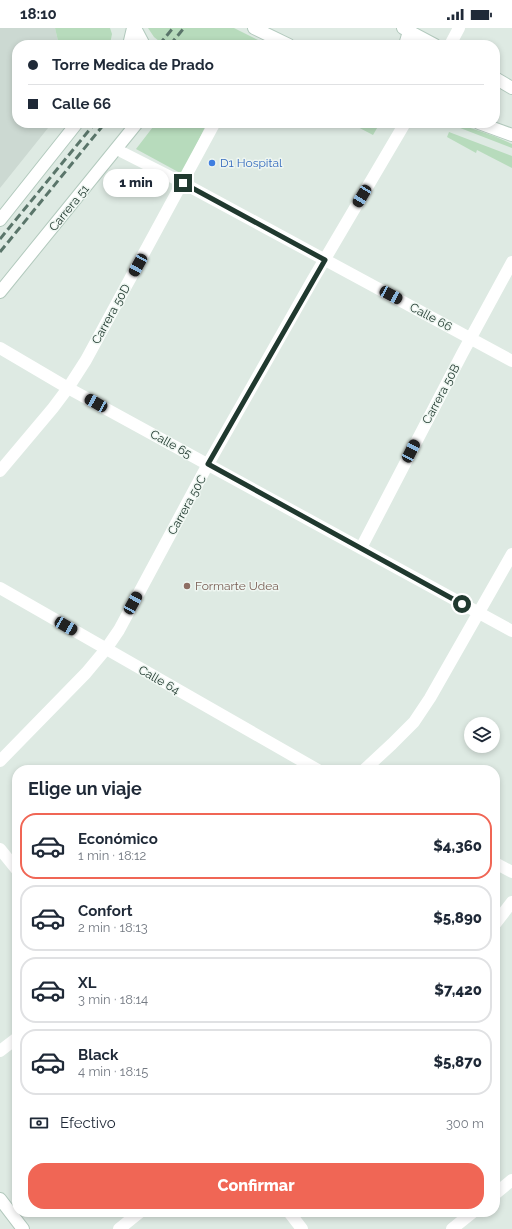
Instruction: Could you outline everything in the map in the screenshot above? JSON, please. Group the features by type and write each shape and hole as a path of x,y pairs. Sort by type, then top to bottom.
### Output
{"street":[{"path":"130,40 134,28"},
{"path":"134,28 141,40"},
{"path":"254,28 279,40"},
{"path":"453,40 459,28"},
{"path":"406,40 407,29 426,40"},
{"path":"500,81 512,88"},
{"path":"0,220 73,128"},
{"name":"Carrera 51","path":"0,292 133,128"},
{"name":"Carrera 50D","path":"0,471 68,388 86,360 212,128"},
{"name":"Carrera 50C","path":"0,761 86,673 106,649 119,630 208,464 402,128"},
{"path":"492,128 512,136"},
{"name":"Calle 66","path":"116,148 512,361"},
{"name":"Carrera 50B","path":"361,548 512,262"},
{"name":"Calle 65","path":"0,348 68,388 512,631"},
{"path":"369,765 414,722 430,698 512,554"},
{"name":"Calle 64","path":"0,588 309,765"},
{"path":"0,848 12,864"},
{"path":"500,866 512,872"},
{"path":"500,918 512,902"},
{"path":"0,1051 12,1042"},
{"path":"500,1190 512,1180"},
{"path":"0,1199 12,1215"},
{"path":"14,1217 23,1229"},
{"path":"119,1229 134,1217"},
{"path":"293,1217 302,1229"},
{"path":"452,1229 467,1217"}],"shaded area":[{"path":"0,28 55,28 58,40 12,40 12,128 48,128 0,188"}],"green space":[{"path":"55,28 110,28 112,34 111,40 58,40"},
{"path":"148,28 234,28 258,40 158,40"},
{"path":"152,128 205,128 182,174 136,149"},
{"path":"360,128 377,128 373,135"},
{"path":"460,128 471,128 494,136 512,144 512,148"},
{"path":"449,132 512,156 512,168 477,150 476,153 447,137"}],"railway":[{"path":"163,40 173,28"},
{"path":"174,40 184,28"},
{"path":"0,239 91,128"},
{"path":"0,252 101,128"}],"place":[{"name":"D1 Hospital","path":"212,163"},
{"name":"Formarte Udea","path":"187,586"}],"route":[{"path":"183,183 325,260 208,464 462,604"}]}
